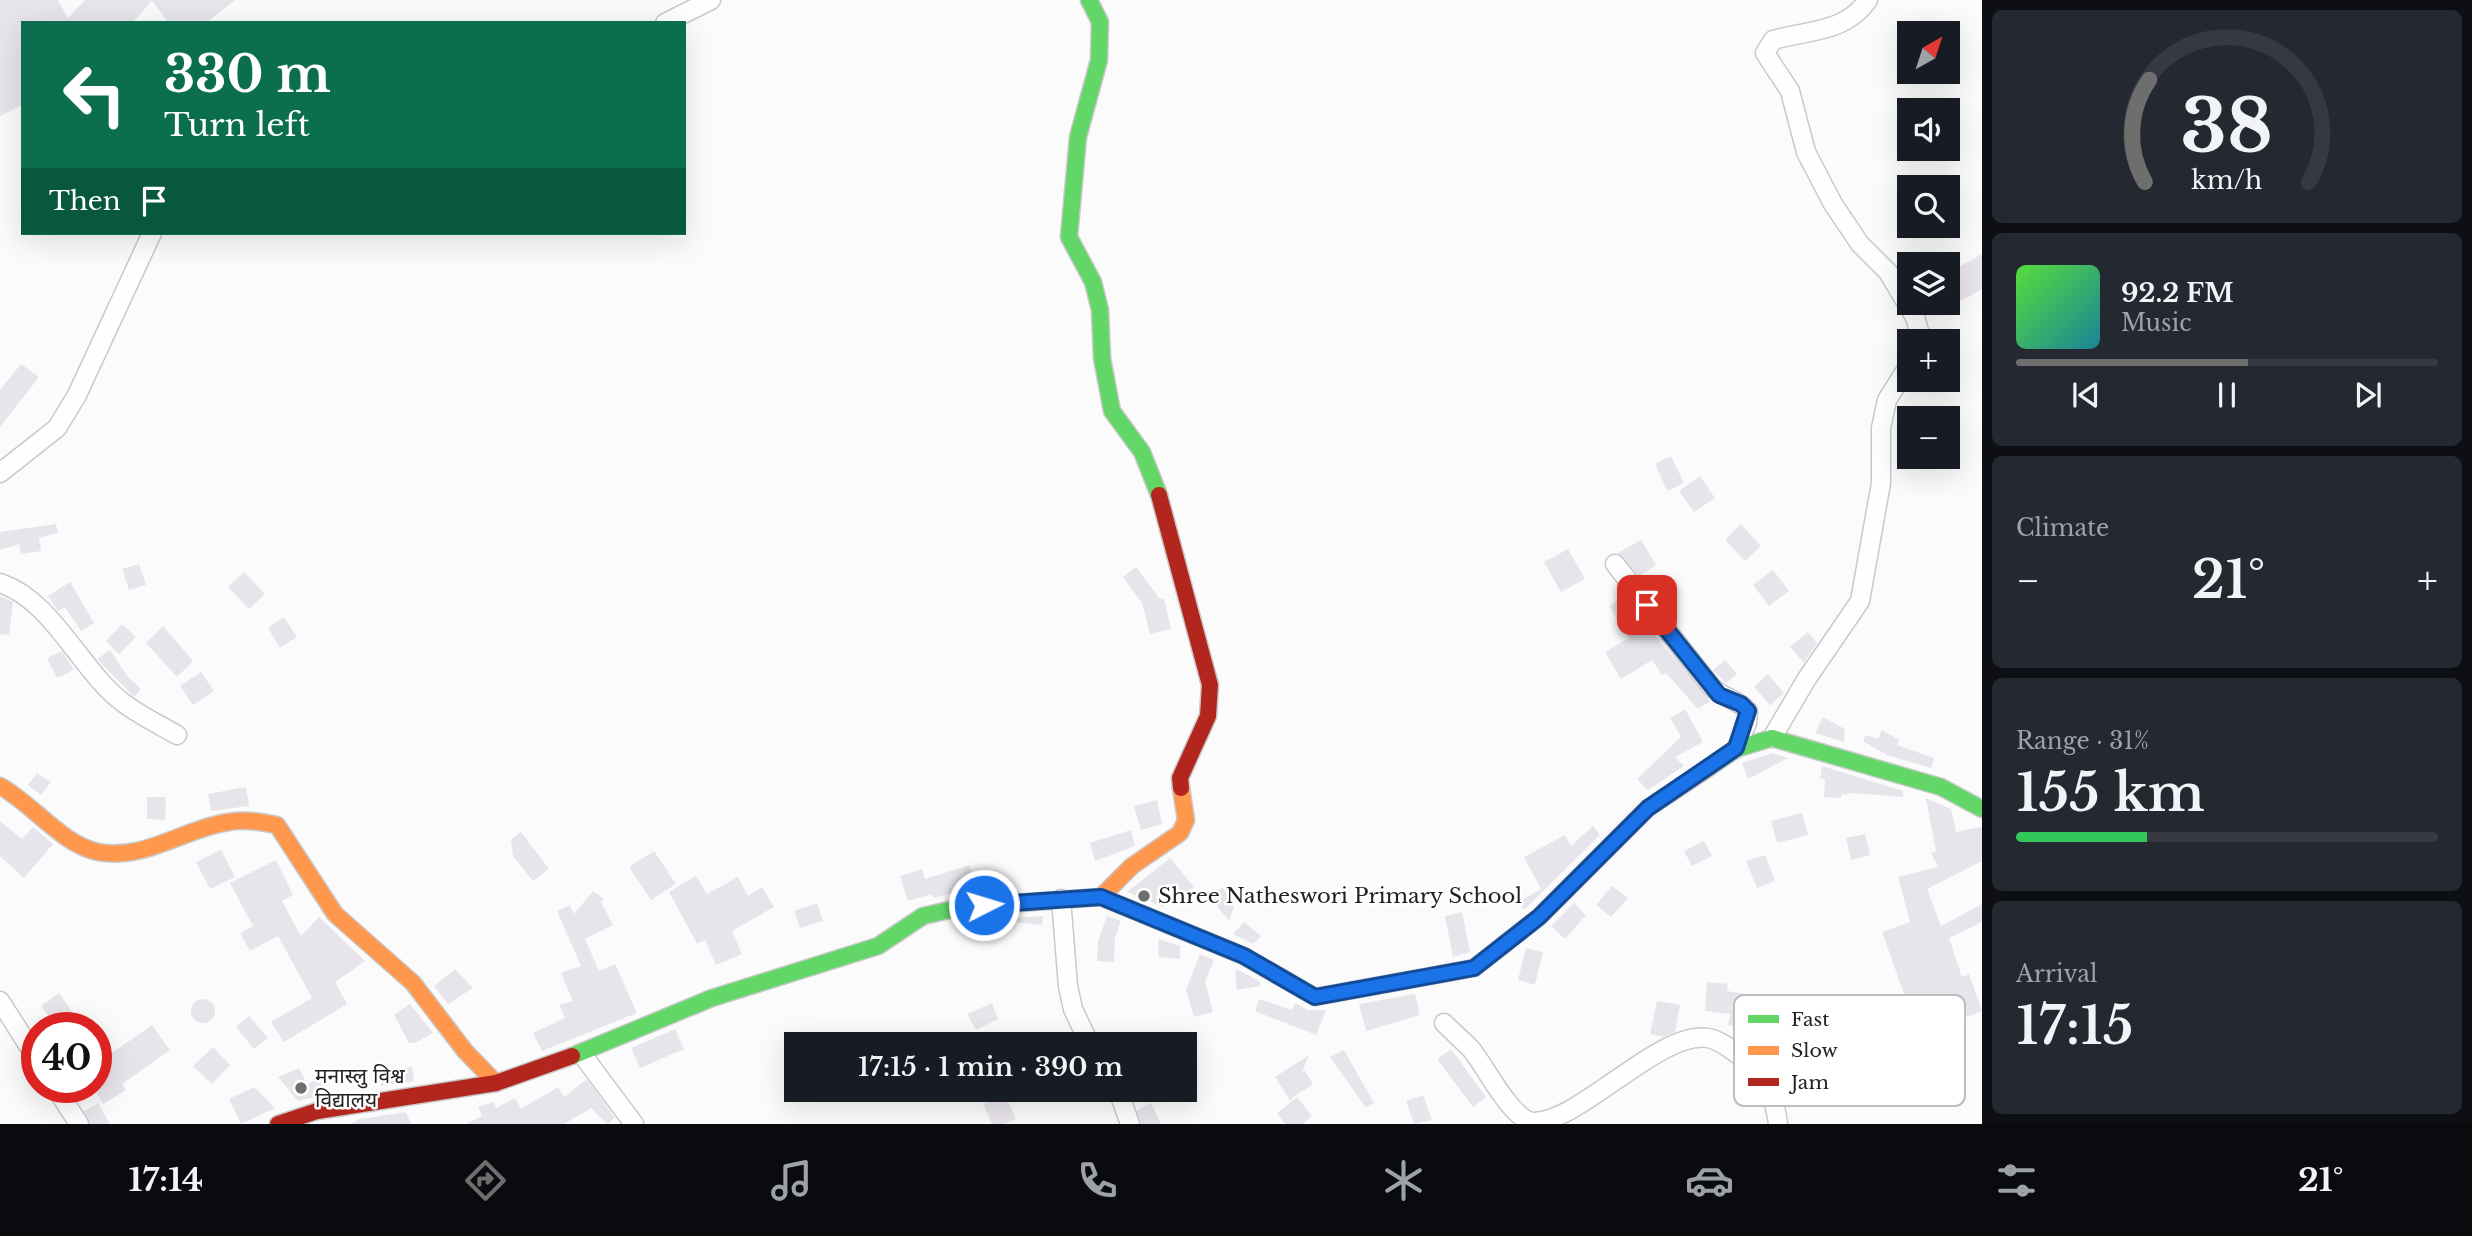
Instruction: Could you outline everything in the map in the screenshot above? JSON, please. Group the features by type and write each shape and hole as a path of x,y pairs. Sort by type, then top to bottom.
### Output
{"street":[{"path":"670,21 711,0"},
{"path":"1089,0 1100,22 1099,60 1078,137 1069,237 1093,282 1100,310 1102,358 1112,411 1142,452 1161,499 1210,685 1208,716 1180,778 1186,820 1180,833 1132,866 1101,897"},
{"path":"1868,0 1848,21 1829,29 1773,40 1765,53 1790,91 1806,152 1833,204 1860,244 1888,272 1915,317 1918,329"},
{"path":"0,473 57,428 77,395 151,235"},
{"path":"1772,738 1806,680 1860,601 1881,483 1881,428 1887,400 1897,384"},
{"path":"1615,564 1719,695 1741,704 1748,711 1736,748"},
{"path":"0,583 16,591 47,618 120,700 177,735"},
{"path":"278,1124 317,1111 496,1083 581,1053 712,998 878,946 923,916 962,907 1101,897 1244,956 1315,997 1474,968 1539,917 1648,808 1736,748 1772,738 1941,787 1982,809"},
{"path":"0,786 29,803 85,848 100,852 143,848 198,827 254,817 277,825 316,889 335,914 413,984 465,1051 496,1083"},
{"path":"1060,900 1068,986 1073,1009 1084,1032"},
{"path":"0,1001 21,1034"},
{"path":"1444,1023 1472,1051 1517,1112 1531,1122 1546,1123 1572,1111 1675,1045 1694,1038 1709,1038 1734,1052"},
{"path":"581,1053 634,1124"},
{"path":"1122,1102 1130,1124"},
{"path":"65,1103 79,1124"},
{"path":"1773,1106 1778,1124"}],"building":[{"path":"0,0 58,0 68,18 85,0 235,0 209,21 167,21 152,1 134,21 21,21 21,106 0,116"},
{"path":"1982,254 1982,289 1960,301 1960,266"},
{"path":"21,364 39,377 0,427 0,390"},
{"path":"1671,456 1684,483 1667,491 1655,464"},
{"path":"1700,476 1715,498 1694,512 1679,491"},
{"path":"56,524 58,533 39,538 41,551 21,554 19,544 0,550 0,532"},
{"path":"1741,524 1761,546 1745,561 1725,540"},
{"path":"1641,540 1656,565 1639,576 1618,553"},
{"path":"1568,549 1585,579 1561,592 1544,562"},
{"path":"139,564 146,585 129,590 122,569"},
{"path":"1136,567 1160,599 1164,598 1171,629 1150,634 1142,603 1123,577"},
{"path":"1773,570 1789,591 1769,606 1753,585"},
{"path":"244,572 265,594 249,609 228,587"},
{"path":"70,582 94,623 81,631 65,607 58,611 48,596"},
{"path":"0,596 13,602 9,635 0,634"},
{"path":"1625,596 1711,701 1698,709 1666,673 1662,675 1652,660 1621,679 1605,652 1629,638 1609,606"},
{"path":"284,617 297,637 280,648 268,628"},
{"path":"122,624 136,637 119,654 106,641"},
{"path":"163,626 193,661 177,677 146,643"},
{"path":"1808,632 1817,643 1804,663 1790,647"},
{"path":"110,650 128,677 141,689 134,697 97,659"},
{"path":"62,651 74,670 57,678 47,658"},
{"path":"1725,660 1737,674 1726,683 1713,670"},
{"path":"201,672 214,691 193,705 180,686"},
{"path":"1768,674 1784,693 1770,705 1754,687"},
{"path":"1685,709 1703,742 1675,757 1684,766 1648,790 1637,779 1681,737 1670,718"},
{"path":"1823,717 1845,729 1844,742 1815,733"},
{"path":"1882,730 1899,740 1897,745 1934,758 1931,768 1887,755 1863,741 1866,735 1878,739"},
{"path":"1773,753 1788,758 1748,779 1742,763"},
{"path":"1822,766 1903,791 1903,797 1853,793 1841,795 1841,798 1824,797 1825,779 1820,779"},
{"path":"37,773 51,782 41,795 28,785"},
{"path":"246,787 249,806 211,811 208,794"},
{"path":"147,797 166,797 165,820 147,819"},
{"path":"1926,798 1951,809 1956,832 1982,827 1982,861 1927,889 1941,926 1982,904 1982,922 1949,938 1962,977 1969,974 1982,1011 1965,1017 1965,995 1904,995 1882,932 1910,922 1898,877 1938,867 1931,853 1936,851"},
{"path":"1157,800 1162,824 1141,830 1134,806"},
{"path":"1802,813 1808,835 1777,843 1771,821"},
{"path":"0,821 22,839 33,827 53,844 24,878 0,856"},
{"path":"1593,826 1600,835 1524,910 1519,902 1541,889 1524,857 1565,835 1571,846"},
{"path":"1131,830 1135,846 1095,861 1090,843"},
{"path":"521,832 549,869 533,881 513,856 511,839"},
{"path":"1865,834 1870,855 1851,860 1846,838"},
{"path":"1704,841 1712,856 1692,866 1684,851"},
{"path":"221,850 235,877 210,889 196,862"},
{"path":"654,851 676,884 651,900 629,867"},
{"path":"1765,855 1775,881 1757,888 1746,861"},
{"path":"1170,858 1194,887 1178,900 1172,893 1163,907 1127,892"},
{"path":"276,860 293,895 282,901 301,936 319,917 365,961 335,982 347,1004 284,1042 271,1022 312,998 278,936 250,951 240,933 253,926 230,883"},
{"path":"970,865 975,887 933,898 932,894 908,901 900,876 922,869 925,879"},
{"path":"696,876 707,894 738,877 748,896 762,887 774,907 732,931 742,954 716,965 705,940 697,944 669,892"},
{"path":"1612,886 1628,898 1611,917 1596,905"},
{"path":"1222,887 1235,904 1229,921 1210,897"},
{"path":"593,891 604,899 601,902 613,925 585,939 599,971 615,964 637,1013 542,1051 533,1033 565,1018 559,1005 573,1001 561,973 581,966 557,911 570,905 574,914"},
{"path":"817,903 823,921 800,928 794,911"},
{"path":"1574,903 1586,915 1565,939 1551,926"},
{"path":"1462,912 1470,952 1453,957 1445,916"},
{"path":"1043,916 1042,925 1013,922 1014,927 986,930 985,920"},
{"path":"1107,916 1121,921 1115,937 1114,962 1097,961 1098,941"},
{"path":"1244,922 1261,936 1253,944 1233,934"},
{"path":"1158,939 1180,946 1180,959 1159,957"},
{"path":"1526,948 1543,952 1535,985 1518,980"},
{"path":"1200,954 1214,960 1205,981 1213,1012 1194,1017 1186,990"},
{"path":"455,969 473,988 448,1004 434,986"},
{"path":"1239,970 1260,982 1260,986 1237,990 1235,971"},
{"path":"1707,982 1728,984 1727,991 1753,995 1734,995 1734,1026 1728,1025 1730,1014 1705,1011"},
{"path":"59,993 72,1012 45,1012 41,1006"},
{"path":"1415,994 1420,1015 1366,1031 1359,1004"},
{"path":"203,999 212,1002 215,1011 212,1020 203,1023 194,1020 191,1011 194,1002"},
{"path":"1259,999 1292,1010 1295,1003 1308,1010 1326,1010 1316,1035 1255,1011"},
{"path":"1657,1001 1680,1005 1675,1032 1664,1037 1650,1034"},
{"path":"992,1003 998,1019 976,1030 967,1014"},
{"path":"410,1004 433,1033 415,1043 409,1043 394,1015"},
{"path":"249,1016 268,1038 254,1049 236,1027"},
{"path":"152,1025 170,1050 122,1084 126,1090 112,1099 112,1053"},
{"path":"675,1029 684,1049 640,1068 631,1048"},
{"path":"213,1047 230,1065 212,1084 193,1066"},
{"path":"1451,1049 1486,1097 1473,1107 1437,1059"},
{"path":"1344,1050 1374,1103 1366,1108 1330,1057"},
{"path":"1309,1055 1302,1073 1305,1071 1313,1084 1292,1098 1291,1102 1275,1077"},
{"path":"412,1067 414,1081 381,1086 379,1071"},
{"path":"299,1068 307,1084 321,1078 328,1094 299,1101 296,1099 278,1077"},
{"path":"587,1079 615,1118 607,1124 591,1108 564,1124 466,1124 482,1116 478,1107 494,1102 496,1108 515,1098 521,1109 558,1087 564,1097"},
{"path":"254,1087 275,1108 241,1124 229,1099"},
{"path":"1423,1095 1432,1120 1414,1124 1406,1101"},
{"path":"1297,1097 1312,1116 1303,1124 1285,1124 1277,1113"},
{"path":"1008,1102 1016,1119 1005,1124 992,1124 983,1104"},
{"path":"98,1103 110,1124 90,1124 84,1111"},
{"path":"1151,1103 1161,1124 1141,1124 1137,1110"},
{"path":"406,1112 411,1124 351,1124 360,1119"}],"traffic: fast":[{"path":"1089,0 1100,22 1099,60 1078,137 1069,237 1093,282 1100,310 1102,358 1112,411 1142,452 1159,495"},
{"path":"1710,767 1736,749 1772,738 1941,787 1982,809"},
{"path":"572,1056 712,998 878,946 923,916 962,907 1101,897 1193,935"}],"traffic: slow":[{"path":"1193,935 1244,956 1315,997 1474,968 1539,917 1648,808 1710,767"},
{"path":"0,786 72,841 98,852 132,852 196,830 229,822 247,821 277,825 335,914 413,983 465,1051 496,1083"},
{"path":"1101,897 1132,866 1180,833 1186,820 1181,788"}],"traffic: jam":[{"path":"1159,495 1210,685 1208,716 1180,778 1181,788"},
{"path":"278,1124 317,1111 496,1083 572,1056"}],"place":[{"name":"Shree Natheswori Primary School","path":"1144,896"},
{"name":"मनास्लु विश्व विद्यालय","path":"301,1088"}],"route":[{"path":"984,905 1101,897 1244,956 1315,997 1474,968 1539,917 1648,808 1736,748 1747,723 1748,711 1741,704 1719,695 1647,605"}]}
